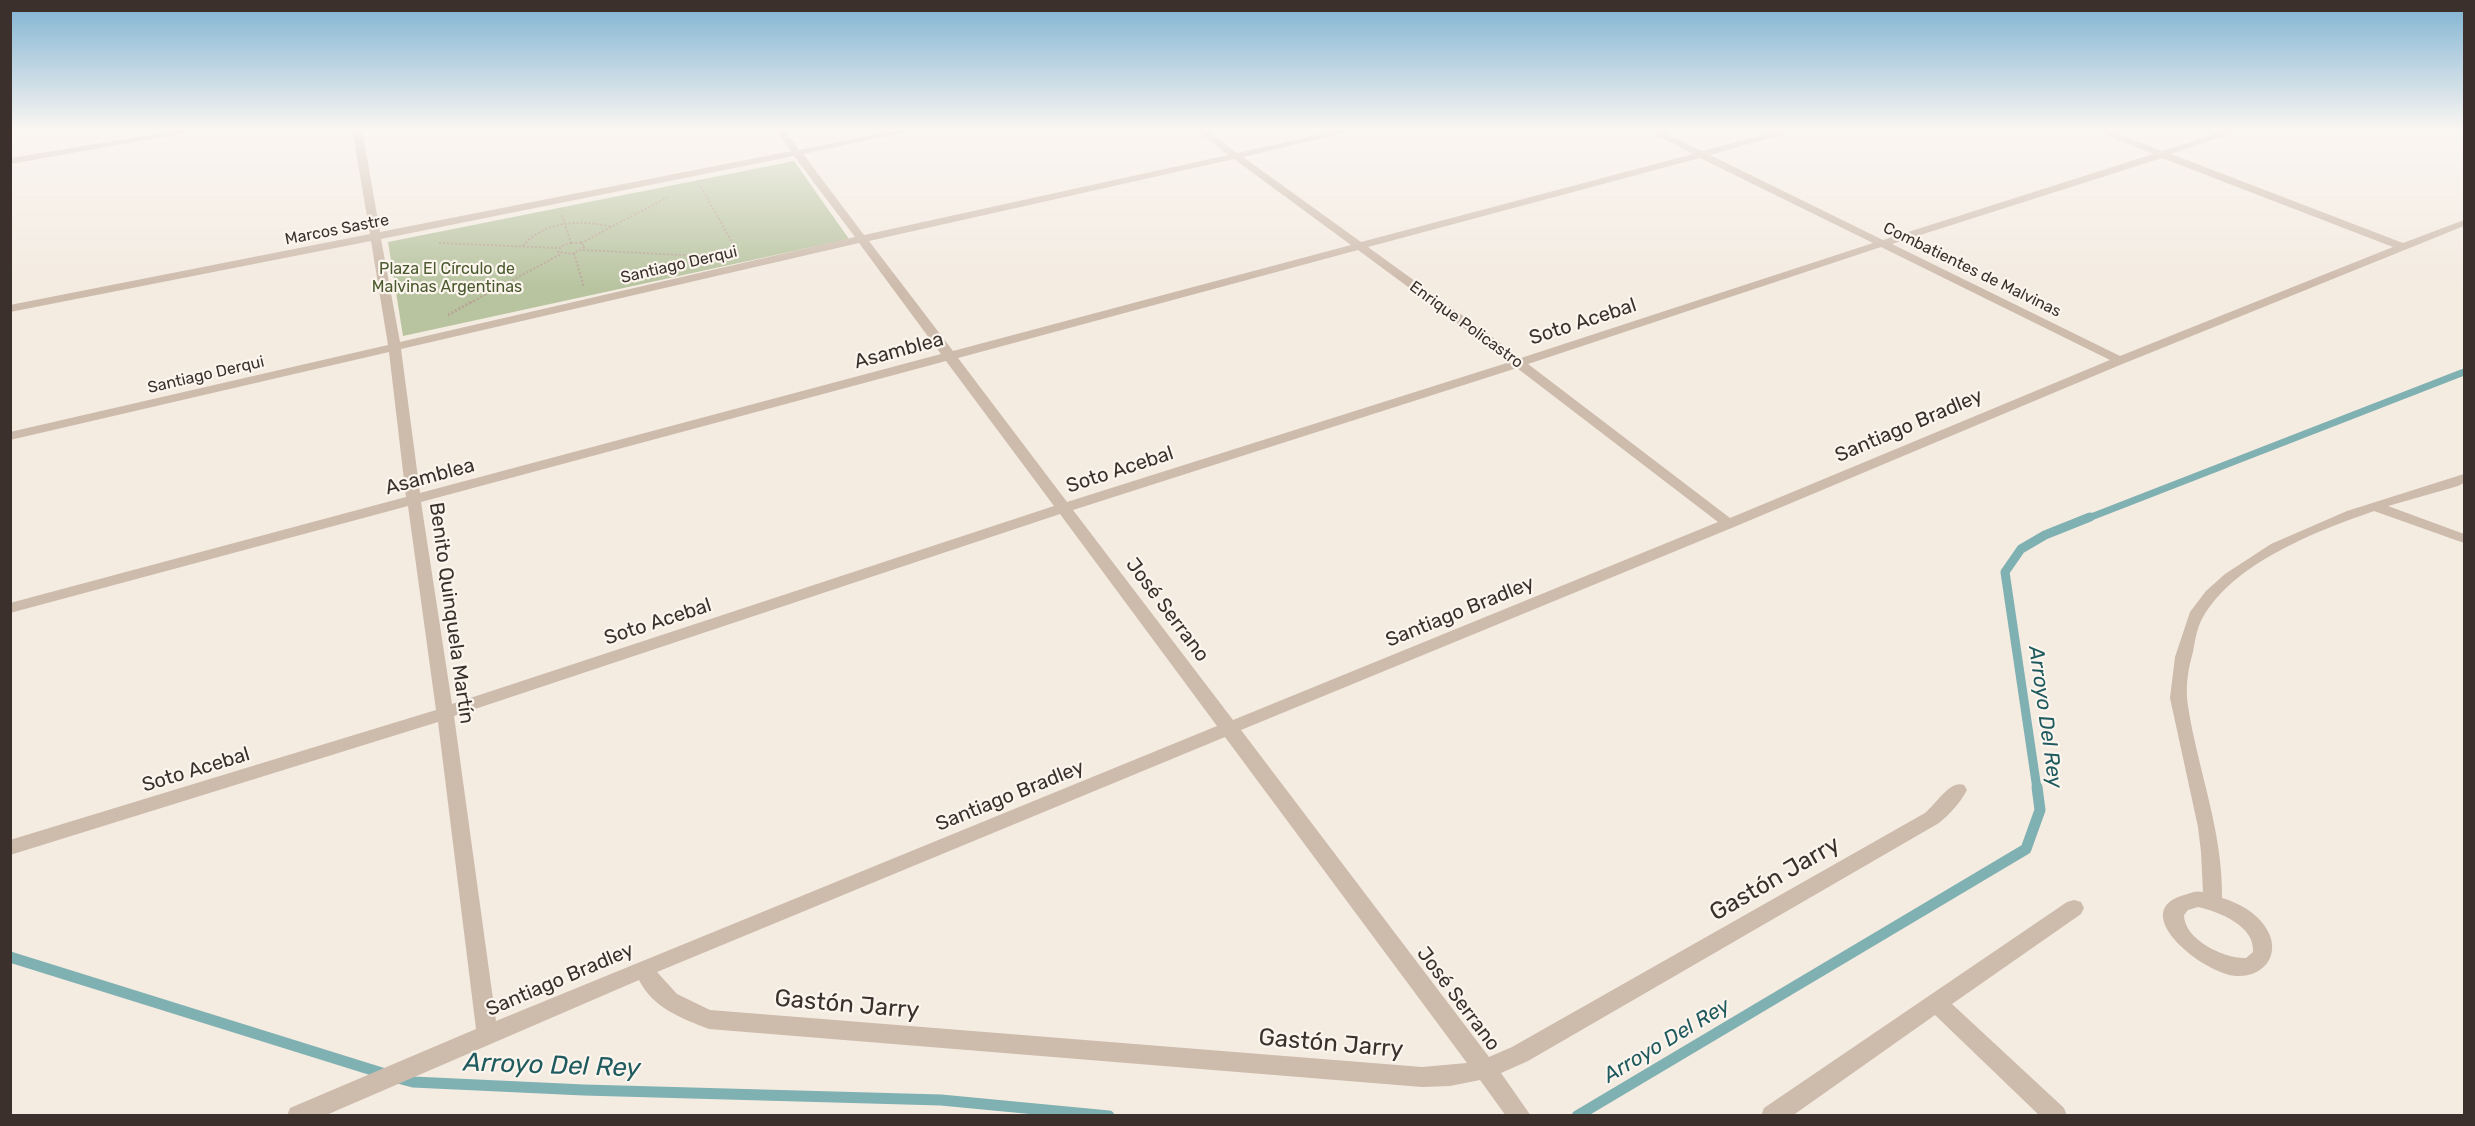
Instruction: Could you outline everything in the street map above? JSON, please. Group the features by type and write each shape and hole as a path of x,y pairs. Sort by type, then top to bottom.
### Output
{"street":[{"name":"Benito Quinquela Martín","path":"366,182 395,349 414,501 445,713 479,1037"},
{"name":"Marcos Sastre","path":"10,309 651,182"},
{"name":"José Serrano","path":"819,182 1520,1116"},
{"name":"Santiago Derqui","path":"10,436 395,349 862,239 1124,182"},
{"name":"Enrique Policastro","path":"1269,182 1519,363 1729,524"},
{"name":"Asamblea","path":"10,608 1605,182"},
{"name":"Combatientes de Malvinas","path":"1753,182 2119,360"},
{"name":"Soto Acebal","path":"10,848 445,713 1064,508 2079,182"},
{"path":"2233,182 2403,246"},
{"name":"Santiago Bradley","path":"298,1116 644,968 1729,524 2119,360 2464,223"},
{"path":"2212,902 2214,872 2210,837 2179,703 2183,656 2196,614 2218,586 2280,545 2374,506 2462,484"},
{"path":"2374,506 2464,539"},
{"name":"Gastón Jarry","path":"644,968 652,985 673,1004 709,1019 1422,1077 1455,1077 1485,1071 1520,1054 1932,818 1944,808 1958,790"},
{"path":"1772,1116 2074,908"},
{"path":"1936,1002 2056,1116"}],"path":[{"path":"698,182 746,266"},
{"path":"435,243 558,248 571,243 581,243 669,196"},
{"path":"556,201 571,243"},
{"path":"523,246 536,234 566,224 596,223 612,227"},
{"path":"581,243 585,247 582,250"},
{"path":"558,248 561,254"},
{"path":"446,316 561,254 574,254 582,250 707,256"},
{"path":"574,254 588,303"}],"green space":[{"name":"Plaza El Círculo de Malvinas Argentinas","path":"691,182 808,182 849,239 403,336 388,242"}],"waterway":[{"name":"Arroyo Del Rey","path":"2086,519 2464,372"},
{"name":"Arroyo Del Rey","path":"2037,789 2005,572 2021,549 2045,535 2090,517"},
{"name":"Arroyo Del Rey","path":"1577,1116 2026,849 2040,810 2037,787"},
{"name":"Arroyo Del Rey","path":"10,957 385,1074"},
{"name":"Arroyo Del Rey","path":"398,1078 413,1082 584,1090 941,1100 1109,1116"}]}
